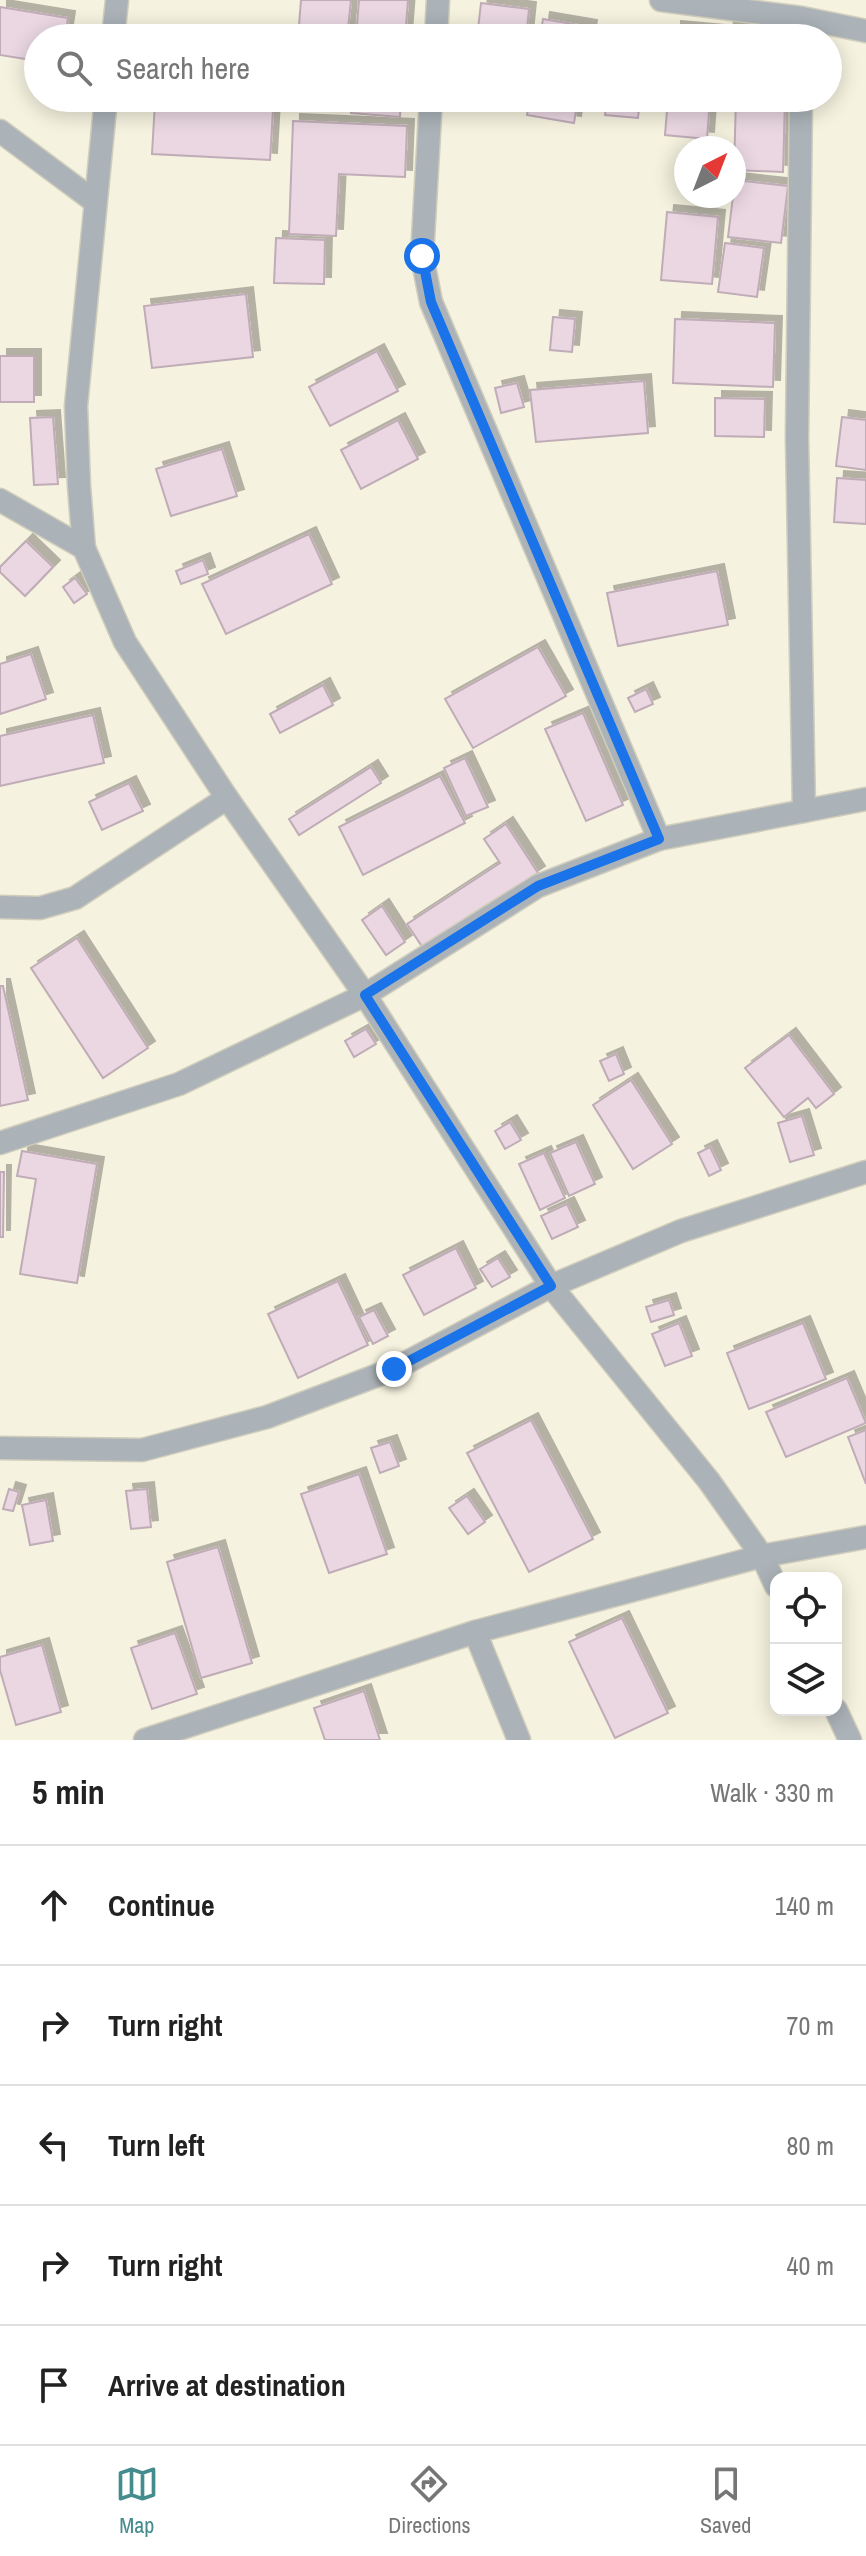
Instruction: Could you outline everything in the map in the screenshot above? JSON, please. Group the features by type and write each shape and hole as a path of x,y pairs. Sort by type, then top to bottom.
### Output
{"street":[{"path":"114,24 117,0"},
{"path":"437,24 438,0"},
{"path":"661,0 782,24"},
{"path":"842,30 866,31"},
{"path":"104,112 76,406 84,548 125,642 227,798 365,995 551,1286 709,1481 762,1556 770,1573"},
{"path":"430,112 422,256 431,302 659,839"},
{"path":"801,112 797,438 804,811"},
{"path":"0,131 94,201"},
{"path":"0,500 84,548"},
{"path":"0,907 40,908 75,898 227,798"},
{"path":"0,1143 179,1084 365,995 538,886 659,839 866,799"},
{"path":"0,1448 142,1450 267,1417 394,1369 551,1286 681,1231 866,1172"},
{"path":"159,1738 475,1632 762,1556 866,1537"},
{"path":"475,1632 519,1740"},
{"path":"839,1716 850,1740"}],"building":[{"path":"301,0 351,0 348,24 299,24"},
{"path":"359,0 408,0 406,24 357,24"},
{"path":"481,3 529,9 527,24 479,24"},
{"path":"0,7 68,18 67,24 24,24 24,59 0,55"},
{"path":"543,19 572,24 542,24"},
{"path":"154,112 273,112 270,160 152,154"},
{"path":"351,112 400,112 400,117"},
{"path":"528,112 576,112 574,123 527,115"},
{"path":"605,112 639,112 638,118 605,115"},
{"path":"667,112 709,112 707,136 665,135"},
{"path":"736,112 785,112 783,172 746,170 746,136 735,136"},
{"path":"293,121 407,126 405,177 339,174 336,236 289,234"},
{"path":"746,181 788,186 781,243 728,237 732,208 746,208"},
{"path":"667,212 718,217 712,284 661,280"},
{"path":"276,238 325,240 324,284 274,283"},
{"path":"725,243 764,248 757,297 718,292"},
{"path":"246,294 253,357 152,368 144,306"},
{"path":"553,317 575,319 572,352 550,350"},
{"path":"675,319 775,323 773,387 673,383"},
{"path":"377,351 398,391 330,426 309,387"},
{"path":"0,356 34,356 34,402 0,402"},
{"path":"644,381 648,433 536,442 530,390"},
{"path":"517,383 524,407 501,413 495,388"},
{"path":"715,398 765,399 764,437 715,436"},
{"path":"53,417 58,484 34,485 30,418"},
{"path":"842,417 866,420 866,470 836,466"},
{"path":"398,420 418,459 361,489 341,450"},
{"path":"222,449 237,496 171,516 156,469"},
{"path":"837,478 866,480 866,524 834,522"},
{"path":"309,534 332,584 226,634 202,584"},
{"path":"26,541 53,567 25,596 0,572 0,567"},
{"path":"203,560 208,574 181,584 176,571"},
{"path":"717,571 728,625 618,646 607,593"},
{"path":"75,578 87,594 74,603 63,587"},
{"path":"538,647 566,696 473,748 445,699"},
{"path":"31,654 46,699 0,714 0,664"},
{"path":"323,685 333,705 280,733 270,714"},
{"path":"646,689 653,704 635,712 628,698"},
{"path":"583,713 623,805 586,821 545,729"},
{"path":"93,715 104,763 0,786 0,736"},
{"path":"465,758 488,807 466,816 444,768"},
{"path":"371,767 381,783 299,835 289,819"},
{"path":"440,776 465,823 363,875 339,827"},
{"path":"129,783 143,811 102,830 89,802"},
{"path":"506,824 538,873 423,948 407,924 500,863 484,839"},
{"path":"382,906 405,942 386,955 362,920"},
{"path":"77,938 148,1048 103,1078 31,968"},
{"path":"0,986 3,986 28,1100 0,1106"},
{"path":"366,1029 376,1044 354,1057 345,1041"},
{"path":"789,1035 834,1094 816,1108 808,1098 784,1117 745,1068"},
{"path":"616,1054 624,1074 609,1081 600,1061"},
{"path":"631,1080 672,1144 633,1169 593,1105"},
{"path":"802,1116 814,1155 790,1162 778,1123"},
{"path":"510,1122 521,1140 505,1149 495,1131"},
{"path":"576,1142 595,1184 569,1196 550,1153"},
{"path":"710,1147 721,1170 709,1176 698,1153"},
{"path":"22,1151 97,1164 77,1283 20,1274 36,1179 17,1176"},
{"path":"544,1153 565,1198 540,1210 519,1164"},
{"path":"0,1172 4,1172 3,1237 0,1237"},
{"path":"567,1204 578,1227 552,1239 541,1216"},
{"path":"456,1248 476,1288 424,1315 403,1275"},
{"path":"498,1258 510,1277 492,1287 480,1269"},
{"path":"338,1281 368,1345 298,1378 268,1314"},
{"path":"669,1300 674,1315 651,1322 646,1307"},
{"path":"374,1310 388,1336 373,1344 359,1317"},
{"path":"679,1323 692,1356 665,1366 652,1334"},
{"path":"803,1323 826,1379 749,1409 727,1353"},
{"path":"847,1378 866,1423 786,1457 766,1412"},
{"path":"531,1420 593,1539 529,1572 467,1453"},
{"path":"866,1430 866,1484 848,1437"},
{"path":"390,1442 399,1466 380,1473 371,1448"},
{"path":"359,1474 387,1554 329,1573 301,1494"},
{"path":"9,1489 19,1492 13,1511 3,1509"},
{"path":"147,1489 151,1527 131,1529 126,1491"},
{"path":"467,1496 485,1522 468,1534 449,1508"},
{"path":"46,1500 53,1541 30,1545 22,1505"},
{"path":"218,1547 252,1663 201,1678 167,1562"},
{"path":"622,1618 668,1713 615,1738 569,1642"},
{"path":"175,1633 197,1694 152,1709 131,1648"},
{"path":"42,1645 61,1712 16,1725 0,1670 0,1657"},
{"path":"364,1691 380,1740 325,1740 314,1708"}],"route":[{"path":"394,1369 551,1286 365,995 538,886 659,839 431,302 422,256"}]}
